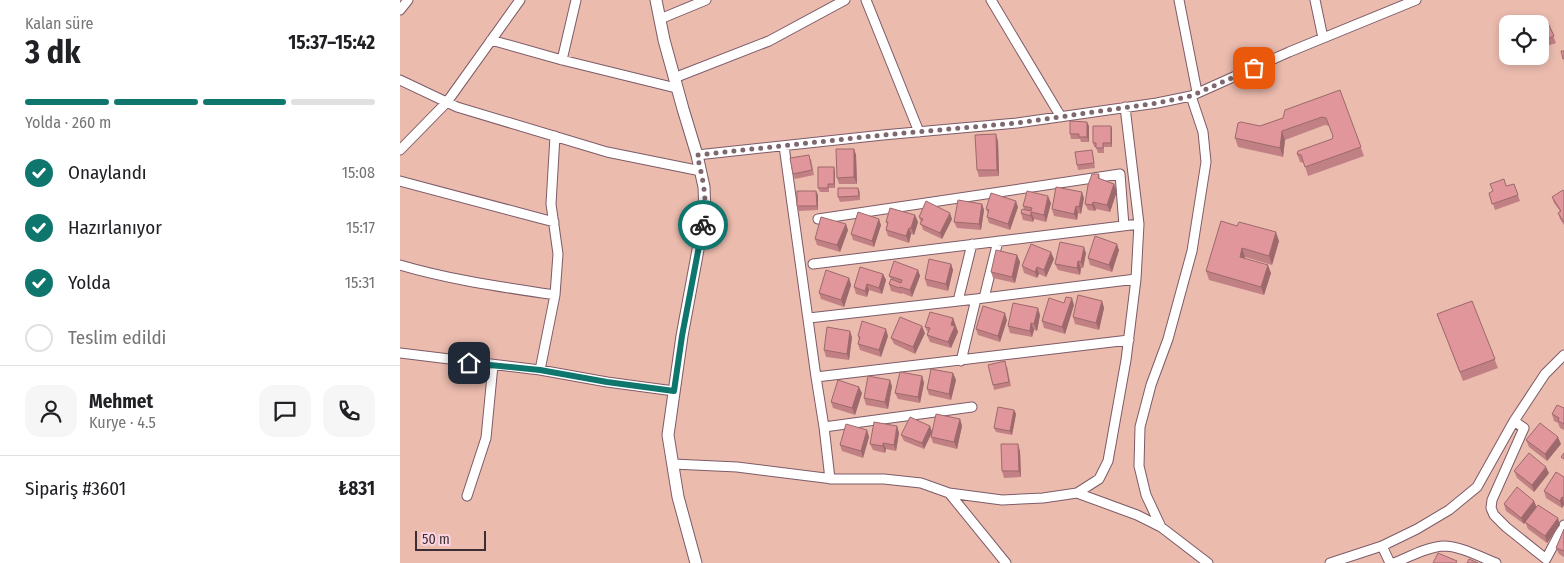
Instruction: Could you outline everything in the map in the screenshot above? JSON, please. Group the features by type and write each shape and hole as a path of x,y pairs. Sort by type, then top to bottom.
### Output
{"main road":[{"path":"656,0 675,82 697,155 704,187 705,212 692,278 668,435 678,497 696,563"}],"street":[{"path":"400,10 408,0"},
{"path":"400,150 447,102 520,0"},
{"path":"562,60 576,0"},
{"path":"660,19 706,0"},
{"path":"491,40 562,60 675,82 769,41 845,0"},
{"path":"866,0 919,132"},
{"path":"991,0 1061,117"},
{"path":"1162,528 1146,495 1139,466 1140,427 1151,384 1168,339 1192,252 1206,162 1203,132 1194,94 1178,0"},
{"path":"1315,0 1324,38"},
{"path":"697,155 1017,123 1157,103 1194,94 1416,0"},
{"path":"400,80 447,102 607,152 701,171"},
{"path":"673,464 737,467 830,479 921,483 949,493 1002,500 1043,498 1077,492 1099,479 1108,461 1129,340 1136,279 1139,224 1125,107"},
{"path":"540,370 554,295 558,254 551,204 555,136"},
{"path":"784,146 830,479"},
{"path":"818,219 1120,174 1124,226"},
{"path":"400,181 554,222"},
{"path":"813,264 1139,224"},
{"path":"962,361 998,241"},
{"path":"958,301 972,244"},
{"path":"400,265 454,279 554,295"},
{"path":"809,318 1136,279"},
{"path":"816,377 1129,340"},
{"path":"400,353 540,370 674,391"},
{"path":"1330,563 1382,546 1417,529 1449,510 1477,487 1514,421 1545,374 1564,355"},
{"path":"467,496 486,438 493,365"},
{"path":"824,427 972,407"},
{"path":"1514,421 1524,428 1492,500 1494,515 1546,559 1564,525"},
{"path":"1077,492 1137,515 1162,528 1208,563"},
{"path":"949,493 1006,563"},
{"path":"1382,546 1390,563"},
{"path":"1394,563 1428,549 1442,546 1453,547 1496,563"}],"shaded area":[{"path":"400,0 1564,0 1564,563 400,563"}],"building":[{"path":"1549,25 1554,36 1549,38"},
{"path":"1561,51 1564,51 1564,59 1563,59"},
{"path":"1340,90 1361,147 1305,167 1301,155 1297,154 1298,151 1332,139 1333,136 1326,118 1322,117 1282,131 1280,148 1235,138 1238,123 1260,126 1283,118 1285,110"},
{"path":"1070,121 1087,122 1087,137 1079,137 1079,134 1070,134"},
{"path":"1093,126 1111,126 1111,143 1103,143 1103,148 1096,148 1096,143 1093,143"},
{"path":"996,134 997,170 977,170 975,135"},
{"path":"836,149 854,149 854,177 837,178"},
{"path":"1092,150 1094,163 1077,165 1075,152"},
{"path":"809,155 812,170 793,174 790,158"},
{"path":"818,167 834,167 834,184 828,184 828,188 818,188"},
{"path":"1092,174 1099,174 1098,178 1114,184 1107,205 1093,202 1092,205 1085,204"},
{"path":"1504,179 1506,186 1514,184 1518,195 1492,204 1489,193 1493,191 1490,184"},
{"path":"1056,187 1082,192 1079,207 1076,206 1074,214 1052,209"},
{"path":"838,188 858,188 859,196 838,197"},
{"path":"1563,190 1564,222 1558,213 1561,211 1552,197"},
{"path":"797,191 816,191 817,206 797,206"},
{"path":"1027,191 1048,196 1044,215 1031,212 1031,216 1021,213 1022,209 1031,211 1032,208 1023,206"},
{"path":"991,193 1016,201 1008,224 987,217 989,210 986,209"},
{"path":"958,200 982,204 979,224 954,222"},
{"path":"926,201 950,213 940,233 920,224 923,219 919,217"},
{"path":"890,208 915,215 906,236 886,230"},
{"path":"858,212 879,219 872,241 851,234"},
{"path":"821,217 846,224 837,245 815,239"},
{"path":"1221,221 1237,226 1239,222 1276,232 1269,256 1242,248 1240,257 1268,265 1261,287 1206,271"},
{"path":"1095,236 1117,244 1109,265 1088,258"},
{"path":"1060,242 1084,247 1081,262 1078,261 1077,268 1055,264"},
{"path":"1031,244 1051,252 1044,270 1037,267 1035,272 1022,266"},
{"path":"996,250 1017,255 1012,277 991,272"},
{"path":"929,259 951,264 946,284 925,279"},
{"path":"894,261 918,270 910,290 889,284 891,279 901,283 902,280 889,276"},
{"path":"860,267 883,274 879,288 867,284 865,291 854,287"},
{"path":"826,270 849,278 841,300 819,293"},
{"path":"1078,295 1102,301 1096,323 1073,317"},
{"path":"1066,297 1072,298 1062,327 1042,321 1049,298 1064,303"},
{"path":"1472,301 1495,359 1460,372 1437,314"},
{"path":"1013,303 1038,308 1034,324 1031,323 1030,331 1008,326"},
{"path":"983,306 1005,313 998,336 976,329"},
{"path":"930,312 953,318 951,325 955,326 948,342 927,335 930,328 925,327"},
{"path":"900,317 922,326 913,347 891,338"},
{"path":"862,321 886,329 879,350 858,344"},
{"path":"827,327 850,331 847,354 824,350"},
{"path":"1005,361 1009,382 993,385 988,365"},
{"path":"931,369 953,373 949,394 927,389"},
{"path":"900,372 922,376 918,397 895,393"},
{"path":"868,376 890,380 885,402 864,398"},
{"path":"838,380 859,387 852,408 831,402"},
{"path":"1557,405 1564,408 1564,424 1558,421 1559,418 1552,414"},
{"path":"998,407 1014,410 1010,431 994,428"},
{"path":"936,414 960,419 954,442 931,437"},
{"path":"910,417 930,426 922,443 901,435"},
{"path":"874,422 897,426 894,445 883,443 883,446 870,444"},
{"path":"1540,423 1558,437 1545,454 1526,440"},
{"path":"846,424 867,430 861,451 840,445"},
{"path":"1001,444 1018,444 1019,471 1002,471"},
{"path":"1529,453 1546,467 1532,485 1514,471"},
{"path":"1556,472 1564,477 1564,498 1562,497 1560,501 1544,491"},
{"path":"1517,487 1534,501 1521,518 1504,504"},
{"path":"1538,505 1558,518 1545,536 1525,522"},
{"path":"1564,529 1564,551 1556,548"},
{"path":"1438,553 1457,561 1456,563 1433,563"},
{"path":"1469,559 1478,563 1467,563"}],"way so far":[{"path":"703,225 705,212 704,187 697,155 1017,123 1157,103 1191,96 1254,68"}],"route":[{"path":"469,363 540,370 674,391 682,336 703,225"}]}
